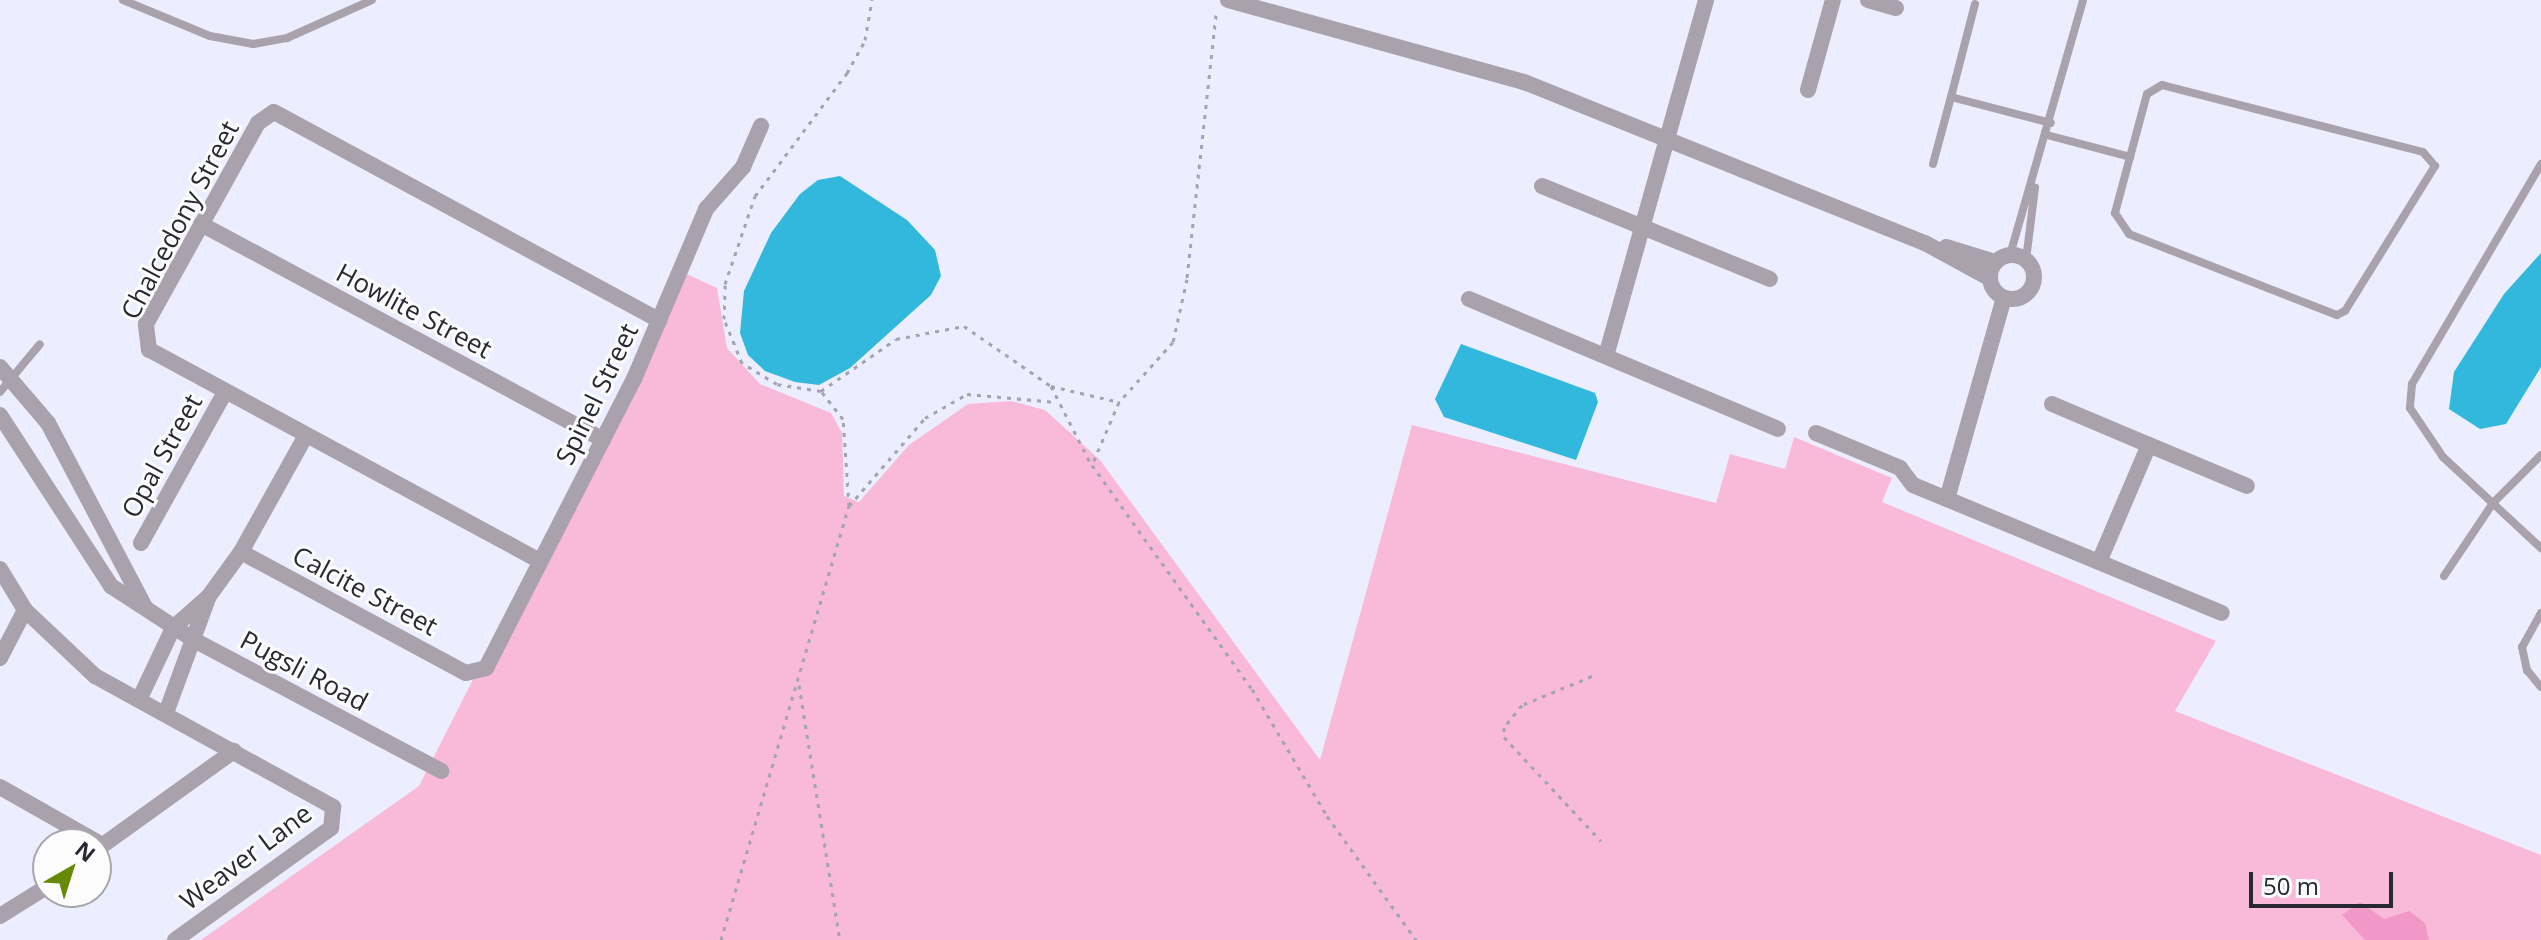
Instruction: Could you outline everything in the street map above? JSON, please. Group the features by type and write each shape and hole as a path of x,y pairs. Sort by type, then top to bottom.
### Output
{"street":[{"path":"1228,0 1499,74 1925,243 2005,264 2033,284 2021,297 2004,298"},
{"path":"1606,356 1706,0"},
{"path":"1808,90 1833,0"},
{"path":"1868,0 1896,8"},
{"name":"Chalcedony Street","path":"540,561 305,437 149,350 144,332 258,123 274,112 659,320"},
{"name":"Spinel Street","path":"466,673 486,668 603,440 706,209 743,167 761,126"},
{"path":"1542,186 1770,279"},
{"name":"Howlite Street","path":"201,224 603,440"},
{"path":"1947,499 2004,298 2005,264"},
{"path":"1469,299 1778,429"},
{"name":"Pugsli Road","path":"0,367 48,423 147,609"},
{"name":"Opal Street","path":"141,543 225,392"},
{"path":"2052,404 2247,486"},
{"name":"Pugsli Road","path":"0,415 98,571 173,628 441,771"},
{"path":"1816,433 1900,468 1913,485 2222,613"},
{"path":"139,700 173,628 209,596 241,552 305,437"},
{"path":"2099,562 2149,445"},
{"name":"Calcite Street","path":"241,552 466,673"},
{"name":"Weaver Lane","path":"0,569 25,610 60,648 139,700 326,801 335,821 175,940"},
{"path":"166,713 209,596"},
{"path":"0,658 25,610"},
{"path":"112,838 234,751"},
{"path":"0,787 68,828"},
{"path":"0,916 32,896"}],"lane":[{"path":"123,0 210,36 253,44 287,38 372,0"},
{"path":"2005,264 2035,184 2083,0"},
{"path":"1933,164 1975,4"},
{"path":"2162,85 2428,154 2435,166 2345,311 2337,315 2123,230 2115,213 2130,157 2147,94 2162,85"},
{"path":"1951,97 2051,123"},
{"path":"2047,135 2130,157"},
{"path":"2541,164 2410,396 2413,419 2424,435 2541,548"},
{"path":"2005,264 2035,184"},
{"path":"0,392 14,380 40,344"},
{"path":"2444,576 2493,503 2541,455"},
{"path":"2541,613 2522,647 2527,670 2541,687"}],"path":[{"path":"721,940 849,506 843,419 821,391 777,384 742,363 724,319 725,284 755,196 847,73 865,40 872,0"},
{"path":"1092,465 1119,402 1173,342 1187,279 1218,0"},
{"path":"821,391 896,339 964,326 1051,386 1119,402"},
{"path":"1051,386 1056,402 1092,465 1252,689 1327,816 1416,940"},
{"path":"849,506 925,418 967,394 1056,402"},
{"path":"1592,676 1522,705 1504,727 1504,737 1601,841"},
{"path":"799,682 840,940"}],"shaded area":[{"path":"680,271 717,288 727,348 760,384 831,413 842,433 844,496 859,502 909,445 968,404 1011,401 1045,410 1100,460 1320,760 1412,425 1716,503 1730,454 1785,469 1794,437 1892,478 1882,502 2216,641 2175,711 2541,855 2541,940 201,940 419,786"},
{"path":"2360,902 2384,919 2409,911 2425,923 2429,940 2365,940 2342,915"}],"water":[{"path":"840,176 907,220 935,250 941,276 931,295 850,368 819,385 795,382 765,371 748,355 740,333 744,291 771,233 800,194 818,180"},
{"path":"2541,253 2541,367 2506,424 2480,429 2449,409 2454,372 2504,294"},
{"path":"1461,344 1595,393 1598,402 1576,460 1444,417 1435,399"}]}
